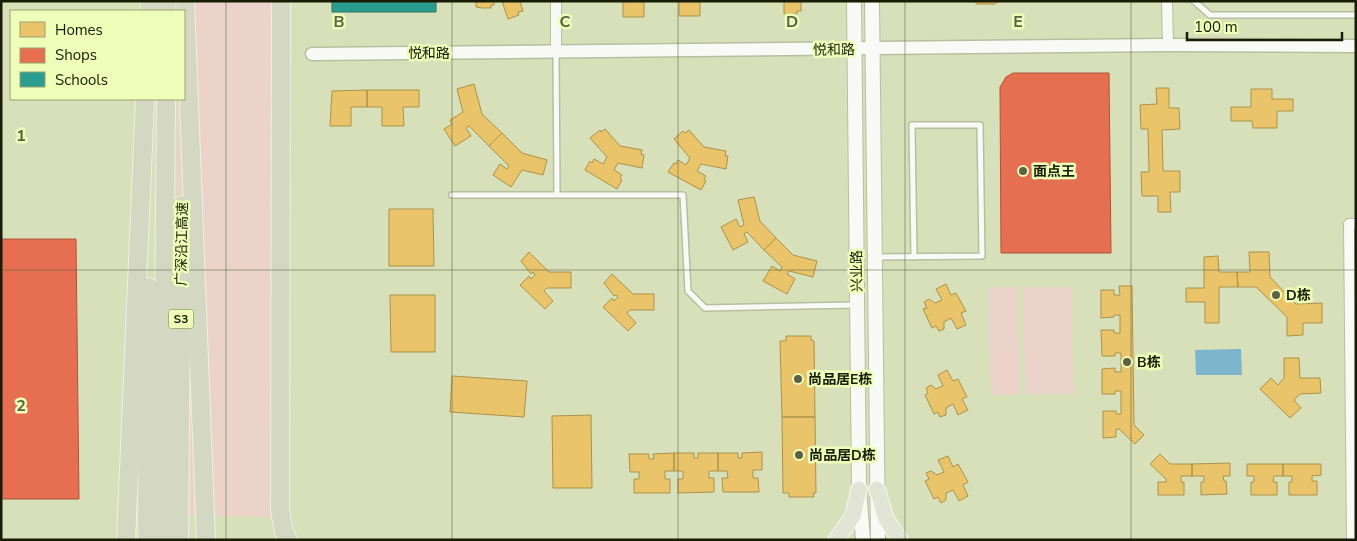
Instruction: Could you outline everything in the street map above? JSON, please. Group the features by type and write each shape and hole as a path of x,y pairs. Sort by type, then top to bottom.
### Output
{"highway":[{"path":"185,1 206,540"},
{"path":"281,1 280,510 282,525 288,540"},
{"path":"126,540 146,100"},
{"name":"S3","path":"147,540 150,100"},
{"path":"162,540 166,100"},
{"name":"广深沿江高速","path":"179,540 184,100"}],"main road":[{"name":"兴业路","path":"854,1 859,489 862,540"},
{"name":"兴业路","path":"872,1 878,540"},
{"path":"836,540 853,516 859,489"},
{"path":"878,489 886,519 900,540"}],"street":[{"path":"556,1 556,53"},
{"path":"1167,1 1168,45"},
{"name":"悦和路","path":"312,54 872,50 1168,45 1356,46"},
{"path":"1352,540 1349,224 1356,224"}],"lane":[{"path":"1194,1 1210,15 1356,15"},
{"path":"556,53 557,195"},
{"path":"875,257 914,257 982,256 980,125 912,125 914,257"},
{"path":"452,195 683,195 688,291 705,308 858,305"}],"shaded area":[{"path":"179,1 271,1 271,517 174,515 178,100 185,100 185,10 179,10"},
{"path":"989,287 1017,287 1020,394 991,395"},
{"path":"1023,287 1071,287 1073,394 1025,394"}],"water":[{"path":"1241,349 1242,375 1196,375 1195,350"}],"building: Homes":[{"path":"476,1 494,1 494,5 491,5 491,8 476,7"},
{"path":"502,1 520,1 523,11 518,12 519,15 508,19"},
{"path":"623,1 644,1 644,17 623,17"},
{"path":"679,1 700,1 700,16 679,16"},
{"path":"784,1 801,1 801,11 797,11 797,14 784,14"},
{"path":"974,1 998,1 995,4 977,4"},
{"path":"474,84 482,114 502,133 489,146 469,126 466,128 471,136 455,146 444,129 452,124 450,120 463,112 457,89"},
{"path":"1156,88 1169,88 1169,108 1179,108 1180,129 1162,130 1163,171 1180,171 1180,192 1170,192 1171,212 1158,212 1158,196 1142,196 1141,172 1149,172 1148,129 1141,129 1140,105 1157,104"},
{"path":"1251,89 1272,89 1272,99 1293,99 1293,111 1277,111 1277,128 1253,128 1252,121 1231,121 1231,107 1251,107"},
{"path":"367,90 367,107 351,107 351,126 330,126 332,91"},
{"path":"367,90 419,90 419,107 403,107 404,126 382,126 382,107 367,107"},
{"path":"605,129 620,146 642,150 641,154 644,155 642,168 618,163 614,170 622,175 620,178 622,180 617,189 585,170 590,161 592,163 594,159 603,164 607,157 590,138 600,130 601,132"},
{"path":"689,130 704,147 726,151 725,156 728,156 726,169 701,164 697,171 706,176 704,180 706,181 701,190 668,172 678,160 686,165 690,158 674,139 683,131 685,133"},
{"path":"502,133 522,153 547,160 543,175 522,170 511,187 493,175 500,164 507,169 509,166 489,146"},
{"path":"754,197 760,221 776,238 764,250 747,232 744,234 748,242 733,250 721,227 736,219 740,227 744,225 738,200"},
{"path":"389,209 433,209 434,266 389,266"},
{"path":"776,238 793,255 817,261 813,277 789,271 787,274 795,279 787,294 763,281 772,266 780,271 782,267 764,250"},
{"path":"529,252 549,272 571,272 571,288 547,288 544,291 553,301 545,309 520,285 529,276 531,279 535,275 533,272 531,274 521,261"},
{"name":"D栋","path":"1249,252 1269,252 1270,277 1296,304 1322,303 1322,323 1303,323 1303,335 1287,336 1287,317 1256,287 1238,287 1237,272 1250,272"},
{"path":"1218,256 1219,272 1237,272 1238,287 1219,287 1219,323 1205,323 1205,302 1186,302 1186,288 1204,288 1204,257"},
{"path":"612,274 633,294 654,294 654,310 630,310 627,313 636,323 628,331 603,307 612,298 614,301 618,297 614,296 604,283"},
{"path":"946,284 951,295 956,293 966,311 961,313 966,325 957,329 951,318 944,322 944,329 939,331 936,326 932,328 923,309 927,308 924,302 929,299 935,303 942,300 936,289"},
{"name":"B栋","path":"1119,286 1132,286 1134,425 1144,435 1135,444 1119,429 1116,429 1116,437 1103,438 1103,411 1116,411 1116,414 1121,414 1121,391 1115,391 1115,394 1102,394 1102,369 1115,368 1115,372 1121,372 1121,353 1115,353 1115,356 1102,356 1101,330 1114,330 1114,333 1120,333 1120,315 1101,318 1101,290 1114,290 1114,295 1120,295"},
{"path":"390,295 435,295 435,352 391,352"},
{"name":"尚品居E栋","path":"786,336 811,336 811,340 814,341 815,417 782,417 780,341 786,341"},
{"path":"1284,358 1299,358 1300,378 1320,378 1321,393 1300,394 1294,400 1301,408 1290,418 1260,389 1271,378 1278,385 1284,378"},
{"path":"947,370 953,381 958,379 967,397 962,399 968,410 958,415 953,404 946,408 946,415 940,417 938,412 934,414 925,395 928,393 926,388 931,385 936,389 943,386 938,375"},
{"path":"452,376 527,381 524,417 450,412"},
{"path":"591,415 592,488 553,488 552,416"},
{"name":"尚品居D栋","path":"782,417 815,417 816,493 813,493 814,497 789,497 789,493 783,493"},
{"path":"762,452 762,470 753,470 753,478 758,478 759,492 723,492 722,478 728,478 727,471 718,471 718,453 738,453 738,458 742,458 742,453"},
{"path":"674,453 694,453 694,458 698,458 698,453 718,453 718,471 709,471 709,478 714,478 714,492 678,493 678,479 683,479 683,471 674,471"},
{"path":"674,453 674,471 665,471 665,479 670,479 670,493 634,493 634,479 639,479 639,472 630,472 629,454 649,454 649,459 654,459 653,454"},
{"path":"1160,454 1170,464 1192,464 1192,476 1181,476 1181,482 1184,482 1184,495 1158,495 1158,482 1166,482 1166,479 1150,464"},
{"path":"948,456 953,467 958,464 968,482 963,485 968,496 959,501 953,490 946,493 946,500 941,503 938,497 934,499 925,481 929,479 926,473 931,471 937,475 944,472 938,460"},
{"path":"1230,463 1230,476 1223,476 1224,481 1226,481 1227,494 1201,495 1201,482 1204,482 1204,476 1192,476 1192,464"},
{"path":"1247,464 1283,464 1283,476 1274,476 1273,482 1277,482 1277,495 1251,495 1251,482 1254,482 1254,476 1247,476"},
{"path":"1283,464 1321,464 1321,475 1312,476 1312,481 1317,481 1317,495 1289,495 1289,482 1292,482 1292,476 1283,476"}],"building: Shops":[{"path":"1013,73 1109,73 1111,253 1001,253 1000,87 1006,77"},
{"path":"1,239 76,239 79,499 1,499"}],"building: Schools":[{"path":"332,1 436,1 436,12 332,12"}],"place":[{"name":"面点王","path":"1023,171"},
{"name":"D栋","path":"1276,295"},
{"name":"B栋","path":"1127,362"},
{"name":"尚品居E栋","path":"798,379"},
{"name":"尚品居D栋","path":"799,455"}]}
